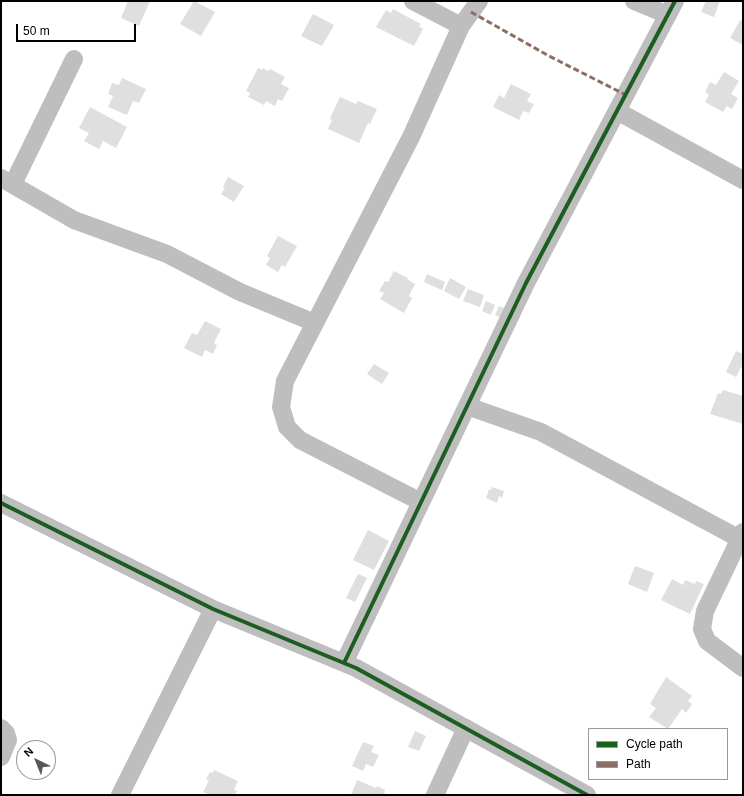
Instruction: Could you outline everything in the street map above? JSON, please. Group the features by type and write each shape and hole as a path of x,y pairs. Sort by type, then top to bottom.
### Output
{"street":[{"path":"413,1 461,26"},
{"path":"421,502 300,440 287,427 281,407 285,381 411,137 461,26 479,1"},
{"path":"344,663 526,283 671,8 634,1"},
{"path":"74,59 7,181 74,220 167,254 240,292 315,324"},
{"path":"617,111 743,180"},
{"path":"467,406 541,432 741,536 705,611 702,629 707,641 743,668"},
{"path":"1,503 213,610 356,668 587,795"},
{"path":"120,795 213,610"},
{"path":"1,728 6,734 8,740 1,757"},
{"path":"435,795 466,728"}],"building":[{"path":"128,1 150,1 139,26 121,18"},
{"path":"194,1 215,12 201,36 180,24"},
{"path":"706,1 720,1 714,17 701,12"},
{"path":"393,9 421,24 419,26 423,29 414,46 376,27 386,10 391,13"},
{"path":"313,14 334,25 322,46 301,36"},
{"path":"740,20 743,21 743,45 730,38"},
{"path":"258,68 262,70 263,68 268,71 270,69 285,77 281,84 289,88 282,101 278,99 275,106 266,101 264,105 248,97 250,93 246,91"},
{"path":"724,72 739,81 731,94 738,98 732,109 727,106 723,112 705,102 709,95 705,92 710,82 716,85"},
{"path":"122,78 146,89 139,103 133,101 127,115 108,107 113,96 108,94 112,83 119,85"},
{"path":"511,84 531,94 527,101 534,104 529,113 523,111 519,120 493,107 499,95 504,98"},
{"path":"340,97 356,104 358,101 377,109 370,124 368,123 359,143 328,129 332,120 330,118"},
{"path":"90,107 127,127 116,148 103,141 99,149 84,141 89,133 79,128"},
{"path":"228,177 244,186 234,202 221,194 225,188 223,187"},
{"path":"278,236 297,246 285,267 282,265 278,272 266,265 270,258 267,256"},
{"path":"394,271 408,278 407,279 415,284 409,296 412,298 404,313 380,299 384,293 379,291 385,281 388,282"},
{"path":"427,274 445,282 442,290 424,282"},
{"path":"450,278 466,287 459,299 444,291"},
{"path":"468,289 484,295 480,307 463,301"},
{"path":"486,301 495,305 491,315 482,311"},
{"path":"499,306 509,310 505,320 495,315"},
{"path":"205,321 221,329 214,343 217,345 213,354 205,350 202,357 184,348 192,333 197,335"},
{"path":"736,351 743,354 743,368 741,367 736,377 726,372"},
{"path":"374,364 389,373 382,384 367,374"},
{"path":"723,390 743,396 743,424 710,414 718,393 721,394"},
{"path":"492,487 504,491 502,498 499,496 497,503 486,498 489,489 491,490"},
{"path":"368,530 389,541 374,570 353,560"},
{"path":"635,566 654,573 647,592 628,584"},
{"path":"358,574 367,578 355,602 346,598"},
{"path":"672,579 683,585 685,580 695,584 696,581 704,584 690,614 661,600"},
{"path":"666,677 692,696 688,701 692,704 686,713 682,709 669,728 649,717 656,708 650,704"},
{"path":"415,731 426,736 419,751 408,747"},
{"path":"363,742 374,746 371,752 379,755 373,767 366,764 363,771 352,766"},
{"path":"214,770 238,781 234,790 237,791 235,795 210,795 203,792 209,780 206,779 210,772 213,773"},
{"path":"357,780 376,788 377,786 385,790 384,793 389,795 351,795"}],"marked path":[{"path":"471,12 549,56 626,95"}],"cycle path":[{"path":"344,663 526,283 675,1"},
{"path":"1,503 213,609 356,668 587,795"}]}
